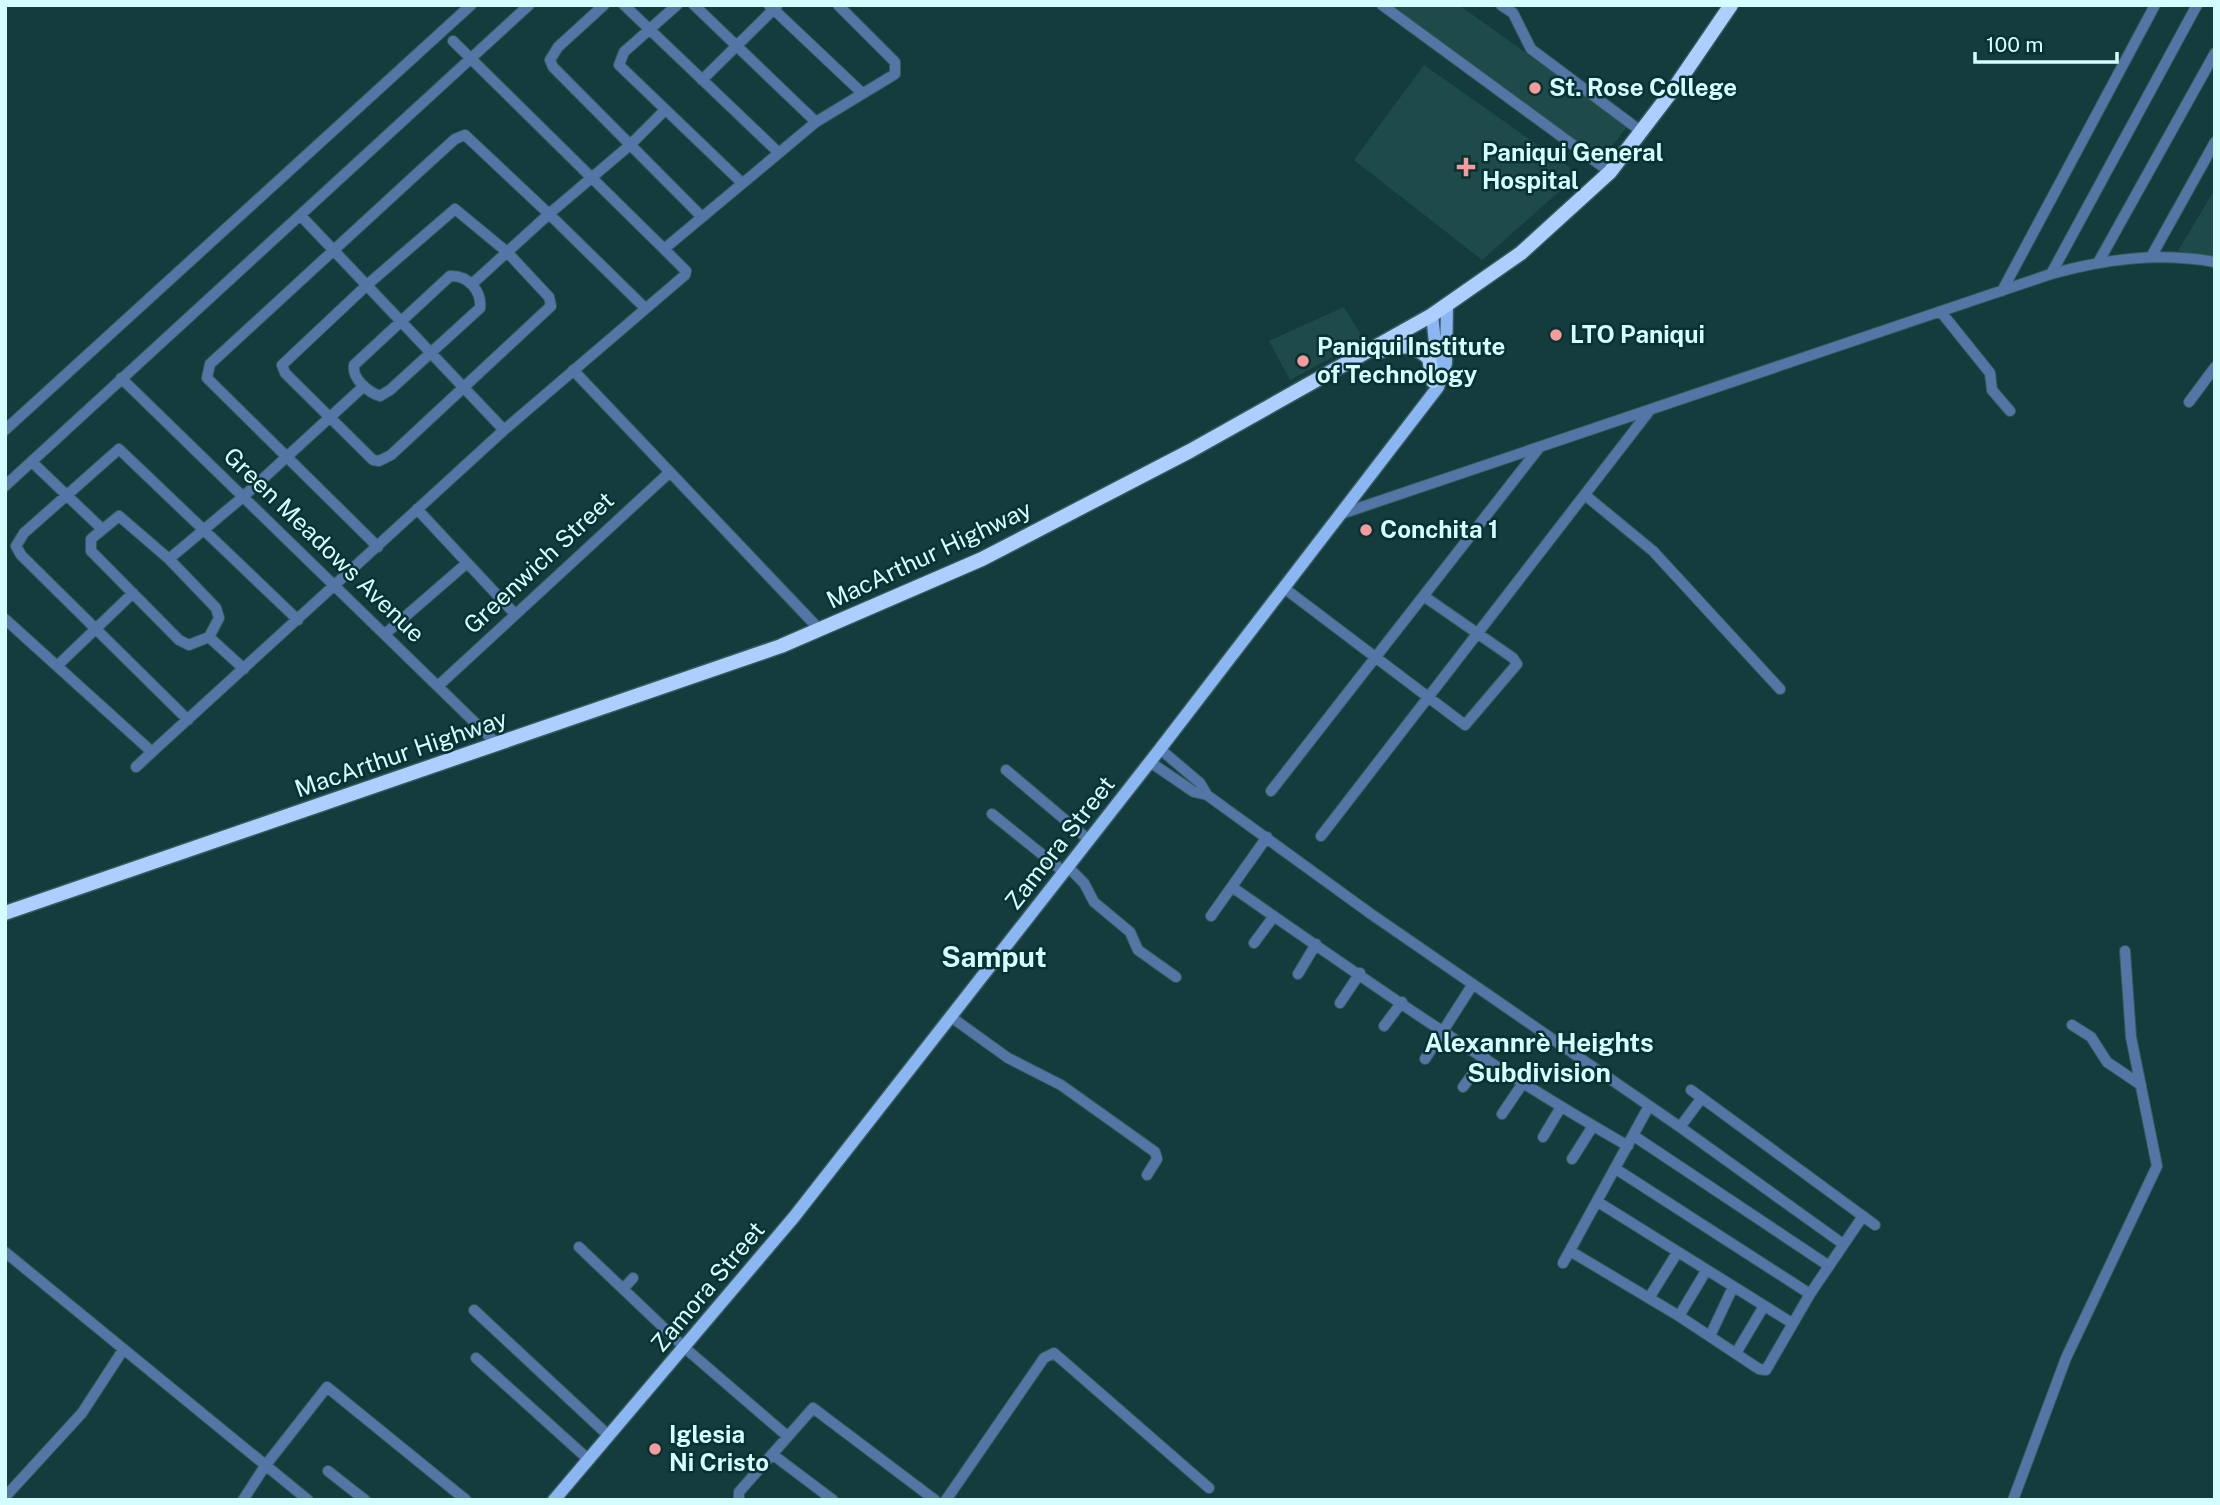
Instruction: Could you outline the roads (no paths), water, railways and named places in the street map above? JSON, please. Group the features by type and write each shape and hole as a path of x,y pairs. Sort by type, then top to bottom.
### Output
{"highway":[{"name":"MacArthur Highway","path":"5,914 724,667 820,630 982,559 1201,446 1432,315 1521,253 1610,172 1642,132 1731,5"},
{"path":"1355,359 1396,346 1412,346 1429,358 1437,380"}],"main road":[{"name":"Zamora Street","path":"554,1500 794,1217 1341,514 1437,380 1447,350 1447,305"},
{"name":"Zamora Street","path":"1432,315 1437,380"}],"street":[{"path":"5,430 471,5"},
{"path":"5,486 121,378 302,217 529,5"},
{"path":"604,5 558,47 550,61 559,76 701,216"},
{"path":"624,5 779,153"},
{"path":"677,5 624,52 619,65 741,182"},
{"path":"694,5 816,122"},
{"path":"664,249 816,122 895,74 895,62 838,5"},
{"path":"1382,5 1610,172"},
{"path":"1501,5 1513,13 1531,49 1642,132"},
{"path":"2002,291 2155,5"},
{"path":"2051,274 2197,5"},
{"path":"702,80 773,7 862,93"},
{"path":"136,767 299,621 504,430 685,275 686,271 453,41"},
{"path":"2099,261 2215,53"},
{"path":"472,284 630,145 664,111"},
{"path":"378,547 206,378 206,371 210,364 455,139 465,135 645,308"},
{"path":"2151,257 2215,142"},
{"path":"455,209 507,252 549,297 551,306 464,390 391,454 379,461 369,457 328,418 285,373 282,365 367,285 455,209"},
{"path":"302,217 504,430"},
{"path":"1341,514 2051,274 2099,261 2151,257 2215,262"},
{"path":"450,276 462,278 472,284 480,296 480,308 384,394 375,394 364,386 354,374 354,365 450,276"},
{"path":"1941,312 1990,373 1992,390 2010,411"},
{"path":"2189,402 2215,368"},
{"path":"573,370 820,630"},
{"name":"Green Meadows Avenue","path":"121,378 497,744"},
{"path":"169,559 364,386"},
{"path":"1321,836 1650,410"},
{"path":"1271,791 1539,448"},
{"path":"188,720 21,555 16,546 24,533 120,449 299,621"},
{"path":"32,462 102,528"},
{"name":"Greenwich Street","path":"438,686 514,613 670,472"},
{"path":"1585,495 1653,551 1780,689"},
{"path":"417,509 514,613"},
{"path":"119,516 169,559 216,608 219,618 209,637 189,645 179,640 89,547 91,540 102,528 119,516"},
{"path":"385,634 467,563"},
{"path":"1284,589 1465,725 1516,667 1513,658 1425,597"},
{"path":"57,666 133,593"},
{"path":"5,619 152,752"},
{"path":"209,637 244,669"},
{"path":"1160,749 1200,783 1207,795"},
{"path":"1150,762 1194,792 1207,795 1843,1244"},
{"path":"1166,774 1175,762"},
{"path":"1006,770 1089,840"},
{"path":"992,814 1084,883 1094,902 1130,932 1138,950 1176,978"},
{"path":"1211,916 1267,837"},
{"path":"1233,887 1523,1083 1593,1126 1631,1141 1829,1266"},
{"path":"1254,943 1274,916"},
{"path":"1298,974 1316,944"},
{"path":"2013,1500 2066,1357 2155,1175 2156,1155 2129,1023 2126,951"},
{"path":"1340,1003 1360,974"},
{"path":"1425,1059 1473,984"},
{"path":"1384,1026 1402,1002"},
{"path":"951,1017 1007,1058 1061,1085 1155,1152 1157,1159 1147,1175"},
{"path":"2072,1026 2091,1037 2107,1062 2141,1085"},
{"path":"1463,1087 1485,1057"},
{"path":"1502,1114 1523,1083"},
{"path":"1691,1090 1875,1224"},
{"path":"1680,1127 1701,1099"},
{"path":"1563,1263 1649,1106"},
{"path":"1543,1137 1561,1107"},
{"path":"1572,1159 1593,1126"},
{"path":"1616,1169 1810,1294"},
{"path":"1598,1202 1792,1323"},
{"path":"1570,1251 1766,1370 1810,1294 1863,1216"},
{"path":"579,1247 685,1348 786,1435"},
{"path":"5,1252 309,1500"},
{"path":"1649,1298 1677,1253"},
{"path":"1679,1316 1706,1271"},
{"path":"623,1289 633,1278"},
{"path":"1710,1336 1733,1287"},
{"path":"1736,1353 1764,1306"},
{"path":"474,1310 609,1436"},
{"path":"5,1497 82,1413 123,1350"},
{"path":"946,1500 1044,1358 1054,1353 1209,1488"},
{"path":"477,1358 589,1460"},
{"path":"243,1500 264,1465 327,1387 466,1500"},
{"path":"739,1500 739,1492 786,1435 810,1410 816,1409 935,1500"},
{"path":"772,1454 833,1500"},
{"path":"328,1471 365,1500"}],"place":[{"name":"St. Rose College","path":"1535,88"},
{"name":"Paniqui General Hospital","path":"1466,167"},
{"name":"LTO Paniqui","path":"1556,335"},
{"name":"Paniqui Institute of Technology","path":"1303,361"},
{"name":"Conchita 1","path":"1366,530"},
{"name":"Iglesia Ni Cristo","path":"655,1449"}],"district":[{"name":"Samput","path":"994,957"},
{"name":"Alexannrè Heights Subdivision","path":"1539,1058"}]}
